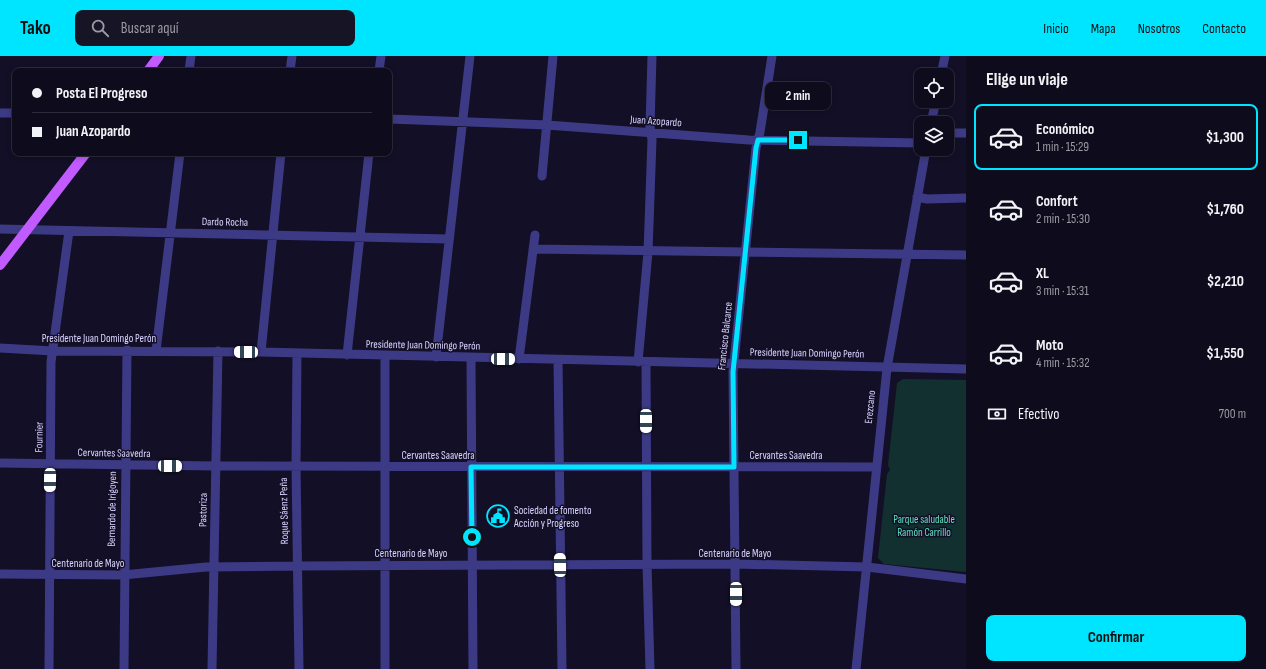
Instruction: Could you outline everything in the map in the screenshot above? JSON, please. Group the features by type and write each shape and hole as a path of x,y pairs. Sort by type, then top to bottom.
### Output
{"main road":[{"path":"150,68 159,56"},
{"path":"0,265 84,156"}],"street":[{"path":"189,68 191,56"},
{"path":"290,68 292,56"},
{"path":"379,68 381,56"},
{"path":"436,356 470,56"},
{"path":"542,176 553,56"},
{"path":"650,669 646,466 642,362 652,140 650,132 652,56"},
{"name":"Francisco Balcarce","path":"736,669 734,364 756,148 772,56"},
{"path":"942,68 945,56"},
{"path":"0,113 12,113"},
{"name":"Juan Azopardo","path":"392,119 463,121 758,140 914,143"},
{"path":"954,133 966,133"},
{"path":"156,351 180,156"},
{"path":"260,352 271,234 281,156"},
{"path":"346,355 369,156"},
{"name":"Erezcano","path":"856,669 887,368 925,156"},
{"path":"918,198 966,198"},
{"name":"Dardo Rocha","path":"0,229 449,239"},
{"name":"Fournier","path":"49,669 48,575 51,362 54,351 69,231"},
{"path":"519,359 535,235"},
{"path":"533,249 648,252 966,255"},
{"name":"Presidente Juan Domingo Perón","path":"0,348 54,351 218,351 966,370"},
{"name":"Bernardo de Irigoyen","path":"124,669 123,575 127,350"},
{"name":"Pastoriza","path":"212,669 218,351"},
{"name":"Roque Sáenz Peña","path":"297,353 296,466 299,669"},
{"path":"385,356 385,669"},
{"path":"472,358 471,467 473,669"},
{"path":"558,360 562,669"},
{"name":"Cervantes Saavedra","path":"0,463 384,467 876,467"},
{"name":"Centenario de Mayo","path":"0,574 123,575 214,567 735,564 867,566 966,579"}],"green space":[{"name":"Parque saludable Ramón Carrillo","path":"903,379 966,380 966,572 884,564 878,558 887,474 890,470 888,465 897,383"}],"place":[{"name":"Sociedad de fomento Acción y Progreso","path":"498,516"}],"route":[{"path":"472,537 471,467 734,467 733,372 756,148 758,140 798,140"}]}
